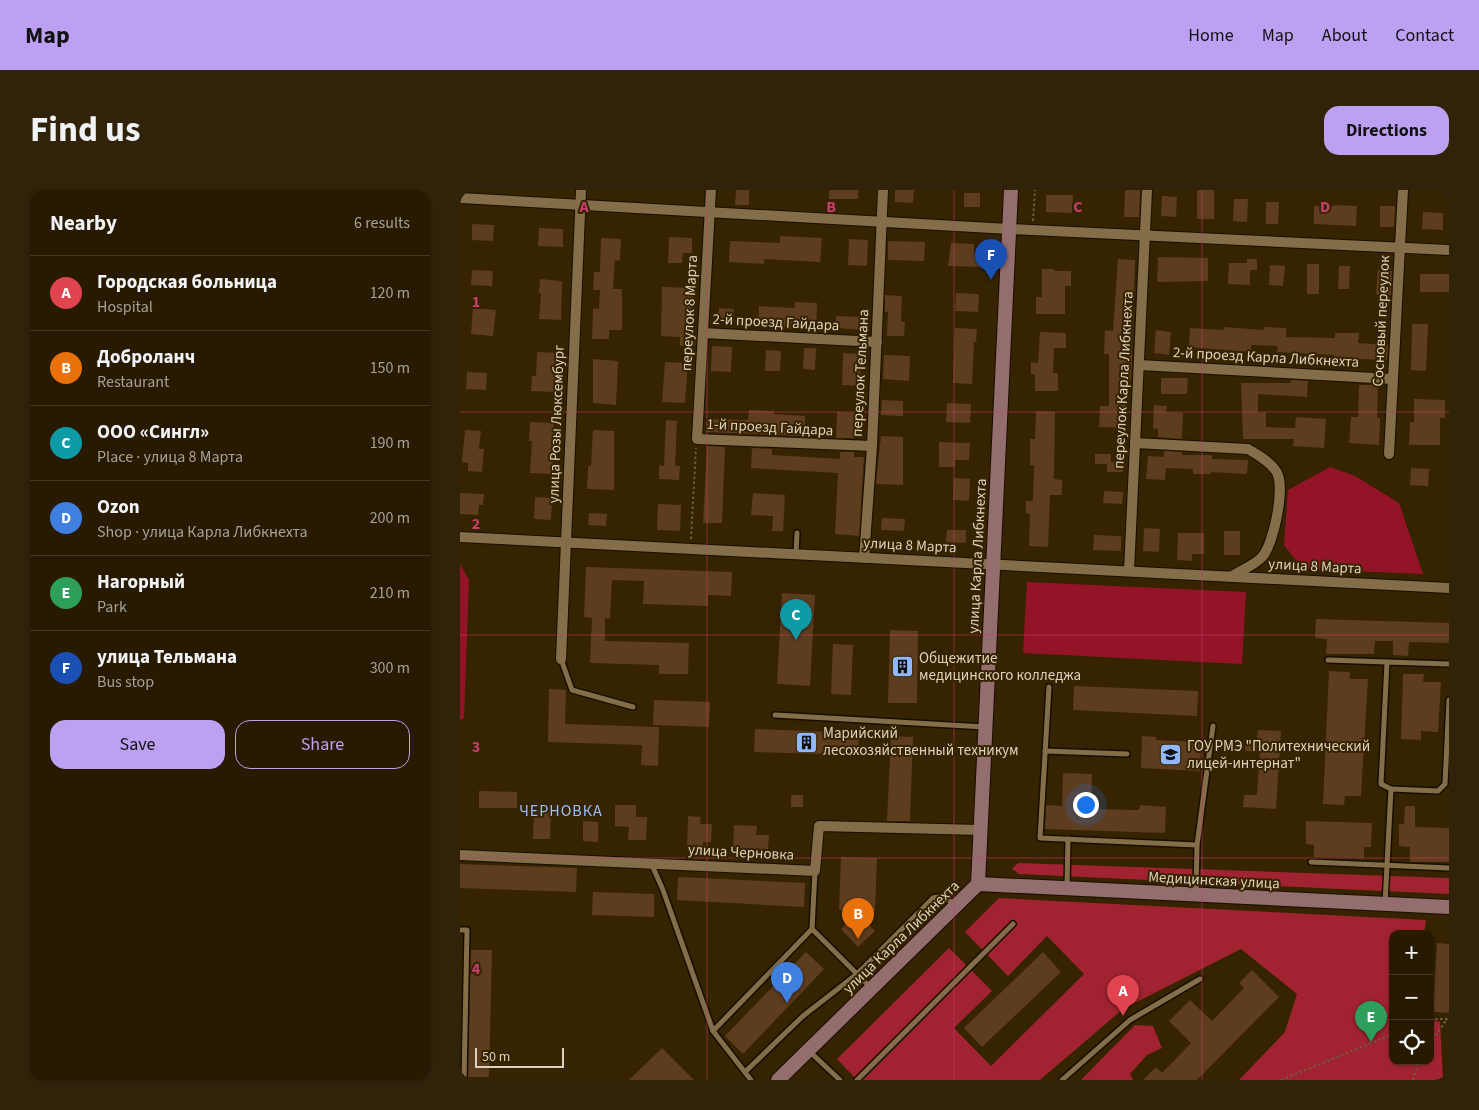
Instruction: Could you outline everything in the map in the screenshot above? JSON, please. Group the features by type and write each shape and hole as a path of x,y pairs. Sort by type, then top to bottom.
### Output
{"main road":[{"name":"улица Карла Либкнехта","path":"778,1080 978,884 1011,190"},
{"name":"Медицинская улица","path":"978,884 1449,907"}],"street":[{"name":"улица Розы Люксембург","path":"561,660 581,190"},
{"name":"переулок 8 Марта","path":"696,439 711,190"},
{"name":"переулок Тельмана","path":"864,558 872,446 883,190"},
{"name":"переулок Карла Либкнехта","path":"1129,571 1147,190"},
{"name":"Сосновый переулок","path":"1389,454 1403,190"},
{"path":"460,199 1009,230 1449,250"},
{"name":"2-й проезд Гайдара","path":"703,333 877,342"},
{"name":"2-й проезд Карла Либкнехта","path":"1138,365 1393,379"},
{"name":"1-й проезд Гайдара","path":"696,439 872,446"},
{"path":"1135,444 1248,449 1261,457 1277,472 1281,494 1273,534 1262,557 1232,576"},
{"name":"улица 8 Марта","path":"460,538 1449,588"},
{"name":"улица Черновка","path":"460,855 815,870 819,826 981,830"}],"lane":[{"path":"796,554 797,533"},
{"path":"561,660 572,690 633,707"},
{"path":"1328,660 1449,664"},
{"path":"1387,662 1381,784 1391,789 1438,791 1445,784 1449,700"},
{"path":"1049,687 1040,838 1197,845"},
{"path":"775,715 985,727"},
{"path":"1196,895 1197,845 1213,726"},
{"path":"1045,751 1127,754"},
{"path":"1385,904 1391,789"},
{"path":"1067,889 1068,839"},
{"path":"1311,862 1449,868"},
{"path":"651,863 663,890 713,1031 751,1080"},
{"path":"713,1031 812,929 815,870"},
{"path":"745,1072 803,1016 857,974 933,898 938,896 944,897 956,906"},
{"path":"857,1080 1013,924"},
{"path":"812,929 871,988"},
{"path":"460,930 467,930 462,1018 464,1080"},
{"path":"1062,1080 1130,1020 1200,979"},
{"path":"809,1050 840,1080"}],"path":[{"path":"1032,230 1035,190"},
{"path":"690,549 696,439"},
{"path":"1434,1019 1448,1019"},
{"path":"1434,1038 1448,1019"},
{"path":"1280,1080 1389,1036"},
{"path":"1413,1080 1418,1065"}],"shaded area":[{"path":"1330,467 1355,476 1399,503 1423,574 1303,569 1284,545 1288,490"},
{"path":"460,564 469,580 464,718 460,720"},
{"path":"1027,582 1246,592 1242,664 1023,653"},
{"path":"1018,863 1449,878 1449,894 1019,874 1012,869"},
{"path":"999,898 1426,920 1425,930 1389,930 1389,1065 1434,1065 1434,1020 1440,1022 1443,1080 1239,1080 1285,1032 1297,994 1241,949 1123,1009 1040,1080 857,1080 837,1059 949,948 992,991 954,1028 991,1066 1084,974 1047,936 1008,976 965,932"},
{"path":"1135,1025 1153,1026 1162,1048 1147,1055 1130,1074 1133,1080 1081,1080"}],"building":[{"path":"736,190 749,190 749,205 735,205"},
{"path":"829,190 858,190 858,199 829,199"},
{"path":"895,190 914,190 913,203 895,202"},
{"path":"1125,190 1140,190 1139,217 1124,217"},
{"path":"1197,190 1214,190 1214,219 1197,219"},
{"path":"964,193 980,193 980,207 964,207"},
{"path":"1046,195 1073,195 1072,213 1046,212"},
{"path":"1162,196 1177,197 1176,217 1161,216"},
{"path":"1234,199 1248,199 1247,222 1233,221"},
{"path":"1266,202 1279,202 1278,224 1266,224"},
{"path":"1314,206 1357,206 1356,226 1314,224"},
{"path":"1380,206 1395,206 1394,227 1380,227"},
{"path":"1423,212 1443,213 1443,230 1422,229"},
{"path":"472,224 494,225 493,241 472,240"},
{"path":"539,228 563,229 563,247 538,246"},
{"path":"780,236 822,238 820,262 764,259 764,264 729,262 730,241 780,243"},
{"path":"669,237 692,238 692,253 683,253 682,263 668,263"},
{"path":"601,238 621,239 620,261 615,260 613,289 622,289 622,330 609,330 609,339 592,339 593,308 599,309 600,290 593,290 594,272 600,272"},
{"path":"849,239 868,240 867,266 848,265"},
{"path":"888,241 925,242 924,261 888,260"},
{"path":"951,243 974,244 974,253 981,253 981,267 948,266"},
{"path":"1158,257 1208,258 1208,281 1157,282"},
{"path":"1118,259 1135,260 1131,381 1129,381 1129,399 1127,399 1126,428 1099,427 1100,406 1109,406 1109,354 1104,354 1105,330 1113,331"},
{"path":"1247,259 1257,259 1257,270 1250,270 1250,285 1228,284 1229,263 1247,263"},
{"path":"1307,264 1319,264 1319,294 1307,294"},
{"path":"1270,265 1285,266 1283,286 1269,285"},
{"path":"1339,266 1350,266 1349,289 1338,289"},
{"path":"1042,269 1071,271 1071,286 1065,286 1065,314 1036,314 1036,297 1042,297"},
{"path":"472,270 493,271 492,286 471,285"},
{"path":"1378,270 1392,271 1391,295 1376,294"},
{"path":"1420,274 1449,274 1449,292 1420,292"},
{"path":"540,279 562,281 561,320 539,319"},
{"path":"662,287 693,288 692,309 688,309 687,334 696,335 695,346 680,346 680,337 661,336"},
{"path":"956,293 979,294 978,312 955,311"},
{"path":"885,295 902,296 901,322 905,322 904,336 887,336 888,312 885,312"},
{"path":"795,302 817,303 816,330 758,327 759,306 794,308"},
{"path":"473,308 496,310 493,336 471,334"},
{"path":"719,308 734,309 733,323 718,323"},
{"path":"836,316 863,317 863,330 835,328"},
{"path":"1412,324 1428,324 1426,371 1411,370"},
{"path":"1224,327 1264,330 1264,327 1286,328 1286,337 1335,338 1335,333 1359,333 1358,343 1388,345 1387,360 1334,358 1334,355 1277,352 1278,346 1251,345 1251,352 1189,347 1190,328 1224,330"},
{"path":"955,328 977,329 976,342 974,342 972,384 953,383"},
{"path":"1156,330 1171,332 1169,355 1154,353"},
{"path":"1040,332 1066,333 1066,348 1054,348 1053,373 1058,373 1058,391 1035,391 1035,374 1031,374 1031,362 1038,363"},
{"path":"712,346 732,347 731,372 711,371"},
{"path":"804,348 816,348 815,370 803,369"},
{"path":"766,350 781,351 780,371 765,371"},
{"path":"537,352 560,353 559,369 556,369 554,392 531,391 532,376 536,376"},
{"path":"843,353 861,354 860,386 842,385"},
{"path":"884,355 910,356 909,381 883,379"},
{"path":"593,359 618,361 616,405 593,403"},
{"path":"665,362 688,363 685,403 662,402"},
{"path":"467,372 487,373 486,390 466,389"},
{"path":"1161,378 1188,378 1187,394 1161,394"},
{"path":"1291,380 1308,381 1307,397 1258,394 1258,413 1266,412 1266,427 1295,428 1296,417 1326,419 1324,448 1293,446 1294,439 1243,439 1241,383 1291,383"},
{"path":"1359,385 1378,385 1377,418 1380,418 1379,445 1349,443 1351,417 1358,417"},
{"path":"1414,399 1445,400 1445,418 1440,418 1440,445 1409,445 1410,422 1414,422"},
{"path":"882,400 903,401 903,416 881,415"},
{"path":"947,403 971,404 970,423 946,422"},
{"path":"1154,405 1167,406 1166,412 1183,413 1182,439 1158,437 1158,429 1153,428"},
{"path":"749,410 774,411 774,414 805,416 804,436 706,432 707,419 748,420"},
{"path":"1036,411 1055,412 1054,479 1062,480 1062,495 1050,495 1048,547 1029,546 1030,514 1026,513 1026,501 1033,501 1034,465 1030,465 1030,439 1035,439"},
{"path":"837,412 856,413 854,438 836,438"},
{"path":"666,420 677,421 675,466 680,466 679,480 659,479 659,465 664,466"},
{"path":"530,422 554,423 552,474 530,473 532,441 529,441"},
{"path":"465,430 481,431 479,449 484,449 482,472 468,471 468,463 462,462"},
{"path":"593,430 614,431 614,490 587,489 588,466 591,466"},
{"path":"881,436 903,437 903,485 876,484"},
{"path":"939,442 970,443 969,460 955,460 955,467 939,467"},
{"path":"707,446 725,447 722,523 703,523"},
{"path":"752,448 772,449 772,455 840,459 840,452 854,452 854,457 864,457 859,536 835,534 838,473 751,468"},
{"path":"1164,451 1182,452 1182,455 1212,455 1212,459 1248,460 1247,474 1211,472 1211,474 1193,474 1193,469 1166,468 1165,480 1146,479 1148,456 1164,457"},
{"path":"1095,454 1111,454 1111,462 1123,462 1123,472 1107,472 1107,464 1095,464"},
{"path":"1411,468 1429,469 1428,486 1410,485"},
{"path":"954,478 970,479 969,501 953,500"},
{"path":"1104,491 1123,492 1122,504 1103,503"},
{"path":"460,493 484,494 483,505 479,505 478,515 460,514"},
{"path":"753,493 785,495 783,531 772,531 773,516 751,515"},
{"path":"535,497 552,498 551,520 534,519"},
{"path":"658,504 681,505 680,531 657,530"},
{"path":"589,513 607,514 606,526 588,525"},
{"path":"882,518 905,519 904,531 881,530"},
{"path":"1144,528 1160,529 1159,552 1143,551"},
{"path":"947,530 966,530 966,543 946,542"},
{"path":"1224,531 1240,531 1240,555 1224,555"},
{"path":"1178,533 1204,533 1204,554 1192,554 1192,561 1177,560"},
{"path":"1094,535 1121,536 1121,551 1093,550"},
{"path":"586,567 732,572 731,596 708,595 708,606 643,604 644,581 612,580 610,619 605,618 605,641 689,643 688,674 659,674 659,665 590,663 592,618 584,617"},
{"path":"782,593 815,595 810,686 777,684"},
{"path":"1316,619 1449,623 1449,643 1409,642 1408,656 1393,655 1393,641 1375,641 1374,654 1326,654 1327,639 1315,638"},
{"name":"Общежитие медицинского колледжа","path":"890,630 918,631 917,703 888,703"},
{"path":"833,644 853,645 851,695 831,694"},
{"path":"1329,671 1350,672 1350,679 1368,679 1361,796 1345,796 1344,805 1323,804"},
{"path":"1403,674 1424,674 1423,682 1441,682 1438,732 1421,731 1421,740 1401,739"},
{"path":"1074,686 1198,691 1197,716 1073,710"},
{"path":"549,689 566,690 565,724 659,727 658,766 641,765 642,745 548,742"},
{"path":"654,700 710,702 709,727 653,725"},
{"name":"Марийский лесохозяйственный техникум","path":"755,729 859,733 858,755 754,752"},
{"path":"1258,730 1281,731 1276,809 1243,807 1244,795 1257,795 1260,752 1245,751 1246,739 1257,739"},
{"name":"Марийский лесохозяйственный техникум","path":"891,736 913,737 910,821 887,821"},
{"path":"1142,736 1156,737 1156,740 1201,742 1200,771 1141,768"},
{"path":"1063,773 1092,774 1091,809 1139,810 1140,805 1166,807 1165,833 1045,829 1046,805 1062,806"},
{"path":"479,791 517,792 517,808 479,808"},
{"path":"791,795 803,795 803,807 791,807"},
{"path":"615,805 636,805 636,817 647,817 646,840 628,840 629,827 615,826"},
{"path":"1405,806 1415,806 1415,827 1449,828 1449,862 1410,862 1410,847 1399,846 1399,824 1404,824"},
{"path":"534,809 551,810 550,839 533,839"},
{"path":"688,816 701,817 700,824 712,824 711,842 703,842 703,846 687,845"},
{"path":"583,821 598,822 598,842 583,841"},
{"path":"1306,821 1372,823 1371,847 1364,847 1364,858 1314,857 1314,845 1306,844"},
{"path":"734,825 757,826 756,835 769,835 768,849 733,848"},
{"path":"841,857 877,858 875,911 839,910"},
{"path":"460,864 577,868 576,892 460,888"},
{"path":"678,877 805,883 804,907 677,900"},
{"path":"593,892 654,894 654,917 592,915"},
{"path":"858,913 875,931 858,947 841,929"},
{"path":"1437,943 1449,944 1449,1013 1434,1012"},
{"path":"471,950 492,950 489,1077 468,1077"},
{"path":"806,952 824,969 743,1054 725,1036"},
{"path":"1043,952 1061,972 982,1047 964,1028"},
{"path":"1252,970 1279,997 1197,1080 1143,1080 1156,1067 1162,1073 1191,1043 1169,1021 1190,1000 1212,1021 1244,988 1239,983"},
{"path":"662,1048 694,1080 629,1080"}],"place":[{"name":"улица Тельмана","path":"991,280"},
{"name":"ООО «Сингл»","path":"796,640"},
{"name":"Общежитие медицинского колледжа","path":"903,667"},
{"name":"Марийский лесохозяйственный техникум","path":"807,742"},
{"name":"ГОУ РМЭ \"Политехнический лицей-интернат\"","path":"1171,755"},
{"name":"Доброланч","path":"858,939"},
{"name":"Ozon","path":"787,1003"},
{"name":"Городская больница","path":"1123,1016"},
{"name":"Нагорный","path":"1371,1042"}],"district":[{"name":"ЧЕРНОВКА","path":"561,810"}]}
